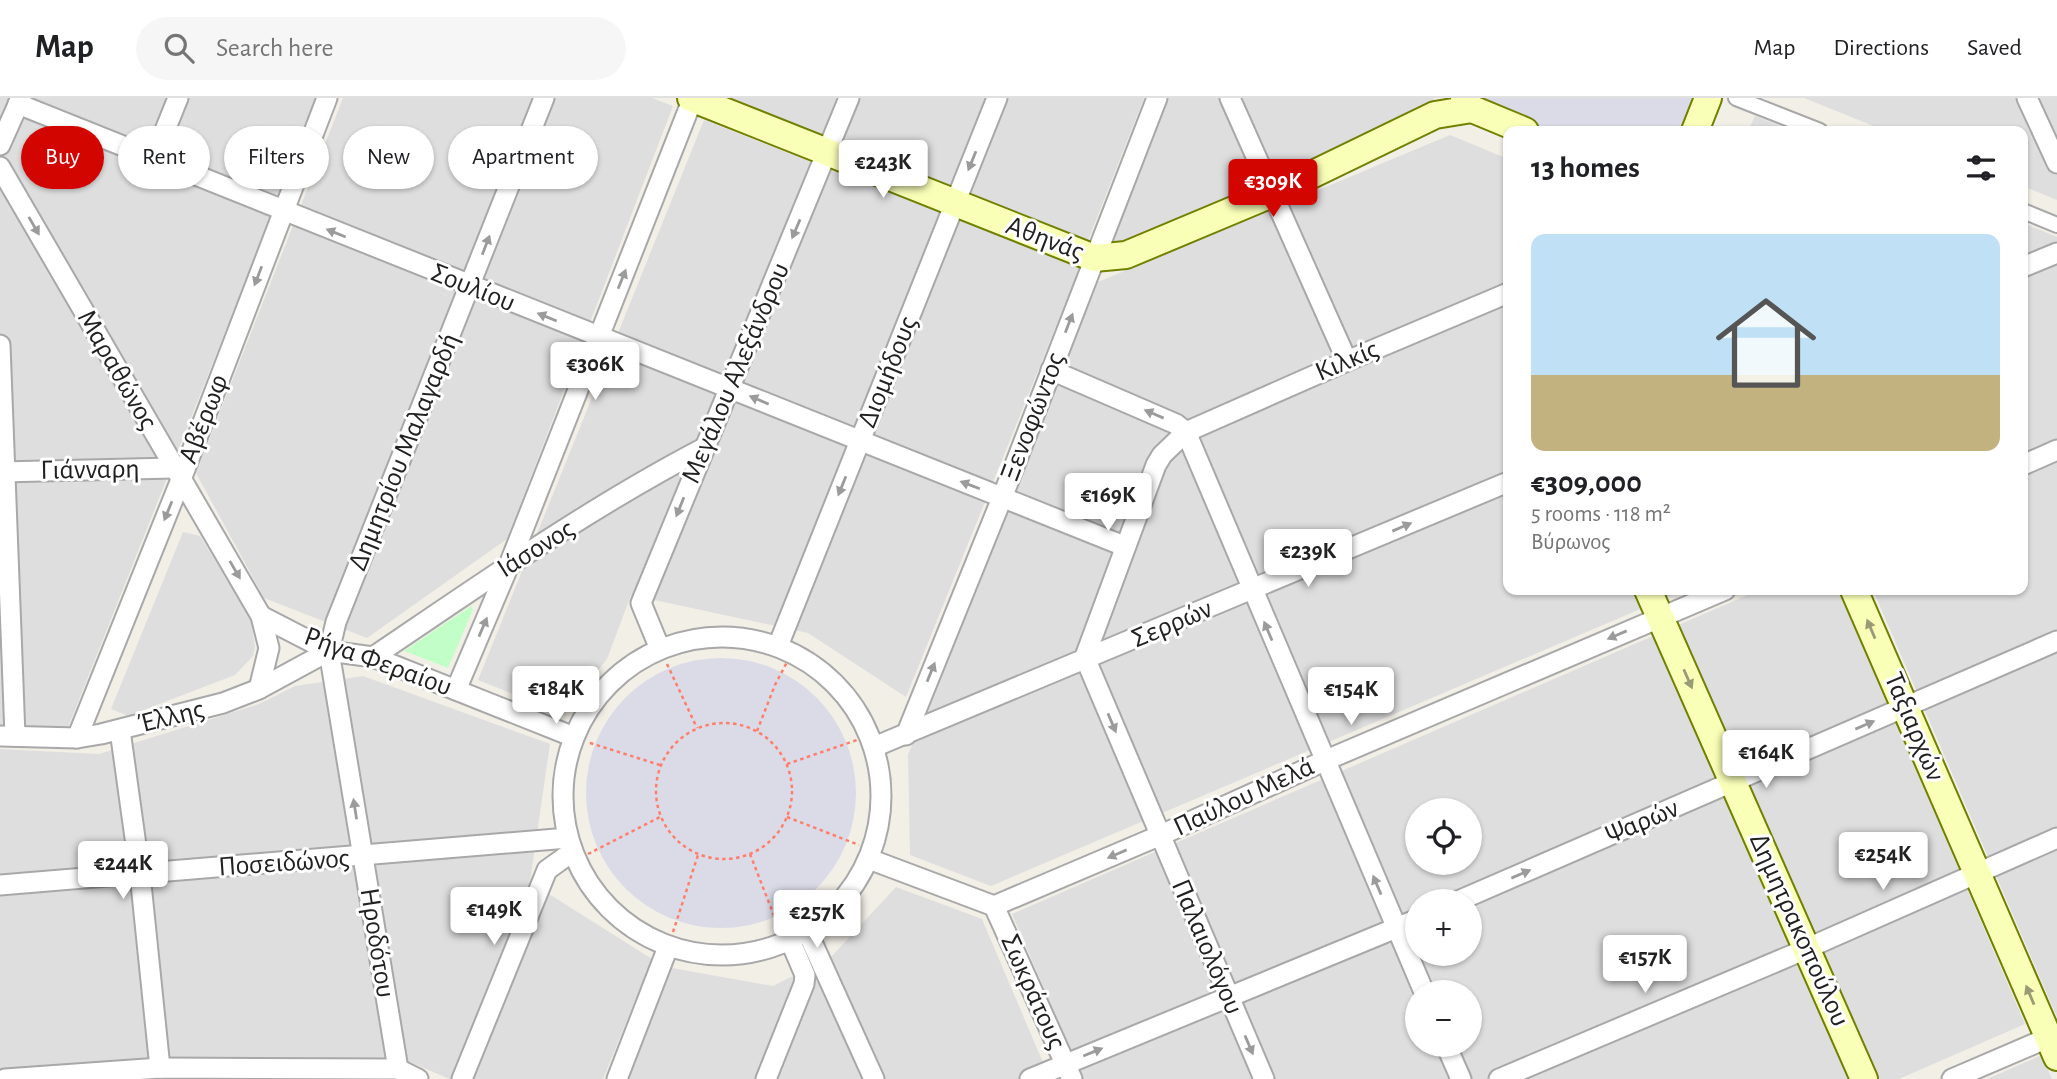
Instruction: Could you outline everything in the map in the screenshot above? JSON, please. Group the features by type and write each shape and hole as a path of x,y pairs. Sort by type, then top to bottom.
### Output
{"main road":[{"name":"Αθηνάς","path":"692,98 1094,258 1126,255 1274,193 1438,106 1468,104"},
{"path":"1697,126 1708,98"},
{"path":"1468,104 1514,126"},
{"name":"Δημητρακοπούλου","path":"1650,595 1864,1079"},
{"name":"Ταξιαρχών","path":"1856,595 2054,1043"}],"street":[{"path":"167,126 178,98"},
{"name":"Αβέρωφ","path":"77,737 178,473 327,98"},
{"name":"Δημητρίου Μαλαγαρδή","path":"329,651 336,622 544,98"},
{"path":"456,690 509,565 692,98"},
{"name":"Μεγάλου Αλεξάνδρου","path":"660,649 641,603 849,98"},
{"name":"Διομήδους","path":"785,649 860,442 997,98"},
{"name":"Ξενοφώντος","path":"906,735 1002,498 1157,98"},
{"path":"1230,98 1347,361"},
{"path":"1736,98 1807,126"},
{"path":"2027,98 2057,163"},
{"path":"0,145 20,101"},
{"name":"Σουλίου","path":"20,101 118,144"},
{"name":"Μαραθώνος","path":"0,167 261,616 269,648 259,689"},
{"name":"Σουλίου","path":"210,182 1125,546"},
{"path":"2028,213 2057,225"},
{"path":"2028,265 2057,253"},
{"name":"Κιλκίς","path":"1186,432 1503,295"},
{"path":"0,345 4,738"},
{"path":"1051,370 1176,424 1186,432 1419,980"},
{"path":"1086,660 1156,465 1163,454 1186,432"},
{"name":"Ιάσονος","path":"373,657 509,565 658,472 704,448"},
{"path":"2028,462 2057,450"},
{"name":"Γιάνναρη","path":"3,472 178,473"},
{"name":"Σερρών","path":"872,741 906,735 1503,484"},
{"name":"Παύλου Μελά","path":"994,906 1713,595"},
{"name":"Ρήγα Φεραίου","path":"261,616 329,651 373,657 573,737"},
{"path":"731,636 755,639 785,649 831,679 860,715 872,741 880,778 881,810 870,855 843,900 826,917 794,938 756,952 727,956 697,954 668,947 644,936 613,913 588,884 572,850 562,804 564,770 573,737 599,694 637,660 660,649 683,641 731,636"},
{"name":"Ψαρών","path":"1482,891 2057,642"},
{"name":"Έλλης","path":"4,738 77,737 120,730 223,703 259,689 329,651"},
{"name":"Ηροδότου","path":"329,651 398,1069"},
{"name":"Παλαιολόγου","path":"1086,660 1264,1079"},
{"path":"120,730 141,874 160,1068"},
{"path":"1499,1079 2057,838"},
{"path":"462,1079 547,870 572,850"},
{"name":"Ποσειδώνος","path":"0,885 363,856 572,850"},
{"path":"870,855 994,906"},
{"name":"Σωκράτους","path":"994,906 1068,1071"},
{"path":"1030,1079 1068,1071 1228,996 1405,924"},
{"path":"794,938 874,1079"},
{"path":"617,1079 668,947"},
{"path":"766,1079 804,984 814,971"},
{"path":"1952,1079 2054,1043"},
{"path":"1452,1057 1461,1079"},
{"path":"5,1079 160,1068 398,1069 418,1079"}],"path":[{"path":"660,649 697,728"},
{"path":"757,730 775,685 785,649"},
{"path":"714,723 732,723 757,730 778,749 787,764 792,800 787,817 772,839 750,854 724,859 698,855 682,846 669,833 660,817 656,800 660,765 669,749 697,728 714,723"},
{"path":"573,737 660,765"},
{"path":"787,764 872,741"},
{"path":"572,850 660,817"},
{"path":"787,817 870,855"},
{"path":"750,854 794,938"},
{"path":"668,947 698,855"}],"shaded area":[{"path":"0,98 318,98 307,126 224,126 224,189 282,189 67,730 0,726"},
{"path":"343,98 652,98 673,106 507,539 367,638 264,598 196,473 307,189 329,189 329,134"},
{"path":"720,98 1144,98 1087,243"},
{"path":"1168,98 1434,98 1430,109 1124,250 1110,245"},
{"path":"1471,98 1701,98 1689,126 1531,126 1481,106"},
{"path":"1804,98 2057,98 2057,200 2028,188 2028,126 1874,126"},
{"path":"1755,116 1780,126 1750,126"},
{"path":"704,120 1080,267 906,697 808,633 631,595 607,659 563,714 478,680"},
{"path":"1450,135 1503,157 1503,595 1673,595 991,886 910,855 908,755 1098,282"},
{"path":"2028,225 2057,237 2057,1017 1875,595 2028,595"},
{"path":"183,532 200,536 251,619 255,647 253,656 235,675 128,716 111,709"},
{"path":"1747,595 1841,595 2025,1024 1899,1079 1083,1079 1012,914"},
{"path":"721,658 773,668 807,689 825,707 846,741 856,793 846,845 825,879 807,897 773,918 721,928 669,918 635,897 617,879 596,845 586,793 596,741 617,707 635,689 669,668"},
{"path":"363,676 550,744 530,882 652,959 603,1079 450,1079 398,1057 0,1079 0,749 99,754 259,704 295,686"},
{"path":"896,887 982,919 1050,1079 628,1079 672,968 773,986 831,957"},
{"path":"2042,1055 2052,1079 1987,1079"}],"green space":[{"path":"471,606 473,610 448,668 404,651"}]}
